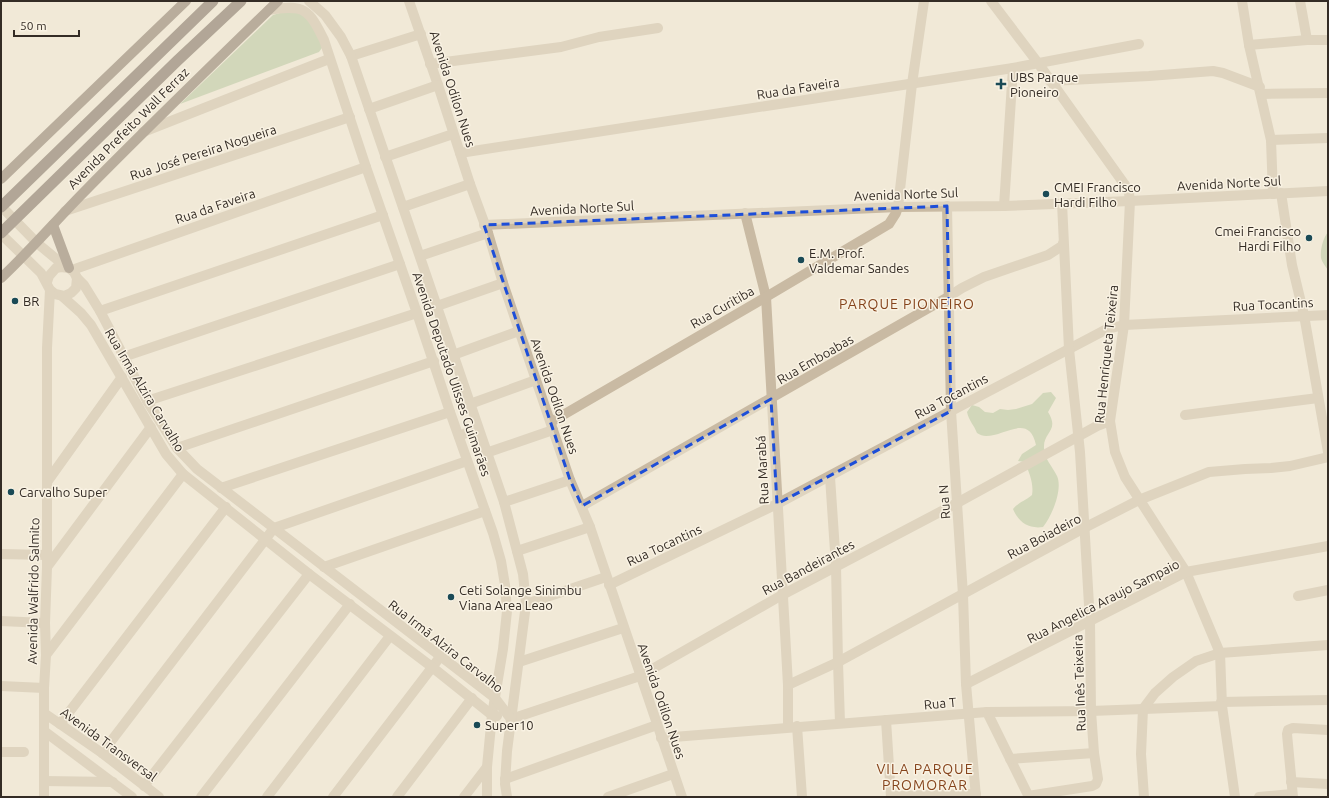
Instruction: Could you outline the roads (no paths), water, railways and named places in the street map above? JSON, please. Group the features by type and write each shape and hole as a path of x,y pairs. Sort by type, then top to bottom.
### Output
{"highway":[{"path":"1,207 213,1"},
{"name":"Avenida Prefeito Wall Ferraz","path":"1,233 177,61 241,1"}],"main road":[{"path":"1,179 186,1"},
{"name":"Avenida Prefeito Wall Ferraz","path":"1,278 37,243 65,211 143,132 278,1"},
{"path":"53,225 71,271"}],"street":[{"name":"Avenida Deputado Ulisses Guimarães","path":"309,1 325,15 341,37 351,56 504,502 523,574 526,604 505,779 507,797"},
{"name":"Avenida Odilon Nues","path":"409,1 570,480 590,526 623,628 682,797"},
{"path":"898,207 912,84 924,1"},
{"name":"Rua Henriqueta Teixeira","path":"992,1 1038,63 1129,193 1130,201 1124,325 1110,421 1115,452 1125,477 1186,572 1220,652 1222,704 1235,797"},
{"path":"1242,1 1249,45 1270,140 1277,194 1304,315 1328,452"},
{"path":"1300,1 1307,40"},
{"name":"Avenida Deputado Ulisses Guimarães","path":"269,10 298,7 307,12 316,22 324,40 329,59 418,313 501,561 507,612 503,649 492,715 487,767 487,797"},
{"path":"430,64 561,47 599,37 658,28"},
{"path":"351,56 421,34"},
{"path":"324,40 329,37 341,37"},
{"path":"1249,45 1307,40 1328,40"},
{"name":"Rua da Faveira","path":"460,153 1013,68 1139,44"},
{"path":"143,132 329,59"},
{"path":"1004,206 1013,68"},
{"path":"1050,81 1213,71 1223,73 1260,91 1328,93"},
{"path":"369,109 438,85"},
{"name":"Rua José Pereira Nogueira","path":"65,211 350,117"},
{"path":"385,157 453,134"},
{"path":"1270,140 1328,138"},
{"name":"Rua da Faveira","path":"71,271 366,167"},
{"path":"403,207 470,184"},
{"name":"Avenida Norte Sul","path":"420,256 486,229 745,213 898,207 1004,206 1328,191"},
{"path":"1062,203 1063,243"},
{"name":"Rua N","path":"947,206 951,411 963,595 966,684 976,795"},
{"name":"Rua Irmã Alzira Carvalho","path":"1,207 37,243 71,271 84,285 147,401 177,448 197,469 495,698 511,719"},
{"name":"Rua Curitiba","path":"486,453 552,426 889,224 898,207"},
{"name":"Rua Marabá","path":"745,213 766,297 788,685 802,797"},
{"path":"100,312 383,215"},
{"name":"Rua Irmã Alzira Carvalho","path":"1,233 41,273 55,294 62,296 81,313 91,325 166,454 183,474 309,574 432,667 492,715 511,719"},
{"name":"Rua Emboabas","path":"582,506 771,399 962,288 984,277 1048,256 1062,246 1063,243"},
{"name":"Rua Inês Teixeira","path":"1029,796 1092,786 1096,784 1098,779 1094,753 1091,710 1090,622 1078,437 1069,349 1063,243"},
{"path":"123,357 400,264"},
{"path":"49,286 52,272 56,268 71,271 77,285 75,290 69,295 62,296"},
{"path":"436,306 503,283"},
{"name":"Avenida Walfrido Salmito","path":"44,797 44,688 46,655 45,623 47,555 47,348 49,286"},
{"path":"147,401 418,313"},
{"name":"Rua Tocantins","path":"526,604 608,581 777,504 1107,329 1124,325 1328,315"},
{"path":"453,355 519,331"},
{"path":"177,448 434,361"},
{"path":"47,482 122,377"},
{"path":"470,404 536,380"},
{"path":"1185,415 1318,398"},
{"path":"221,488 450,412"},
{"name":"Rua Bandeirantes","path":"511,719 640,676 782,595 957,503 1097,426 1110,421"},
{"path":"46,567 150,427"},
{"path":"459,436 478,428"},
{"name":"Rua Boiadeiro","path":"788,685 838,662 1084,528 1139,500 1209,472 1245,468 1290,466 1328,457"},
{"path":"102,754 274,528 467,461"},
{"path":"46,655 183,474"},
{"path":"830,477 836,566 840,723"},
{"path":"504,502 570,480"},
{"path":"60,724 226,507"},
{"path":"324,567 485,511"},
{"path":"517,551 590,526"},
{"name":"Rua Angelica Araujo Sampaio","path":"966,684 1186,572 1328,546"},
{"path":"1,554 47,555"},
{"path":"144,786 309,574"},
{"path":"1298,596 1328,590"},
{"path":"201,797 350,604"},
{"path":"1,621 45,623"},
{"path":"519,662 623,628"},
{"path":"267,797 390,636"},
{"path":"1144,797 1140,754 1142,709 1154,693 1172,677 1196,661 1220,652 1328,645"},
{"path":"333,797 440,657"},
{"path":"1,686 44,688"},
{"path":"398,797 472,698"},
{"name":"Rua T","path":"661,738 793,726 969,713 1142,709 1328,700"},
{"path":"988,712 1029,796"},
{"name":"Avenida Transversal","path":"44,713 159,797"},
{"path":"886,720 891,796 976,795"},
{"path":"505,779 657,725"},
{"path":"1259,797 1293,795 1287,734 1288,730 1293,728 1328,730"},
{"path":"44,731 132,797"},
{"path":"1,752 24,752"},
{"path":"1010,759 1094,753"},
{"path":"464,797 487,767"},
{"path":"608,797 673,774"},
{"path":"44,781 113,782"},
{"path":"1291,782 1328,784"}],"place":[{"name":"UBS Parque Pioneiro","path":"1001,84"},
{"name":"CMEI Francisco Hardi Filho","path":"1046,194"},
{"name":"Cmei Francisco Hardi Filho","path":"1309,238"},
{"name":"E.M. Prof. Valdemar Sandes","path":"801,260"},
{"name":"BR","path":"15,301"},
{"name":"Carvalho Super","path":"11,492"},
{"name":"Ceti Solange Sinimbu Viana Area Leao","path":"451,597"},
{"name":"Super10","path":"477,725"}],"district":[{"name":"PARQUE PIONEIRO","path":"907,304"},
{"name":"VILA PARQUE PROMORAR","path":"925,778"}]}
